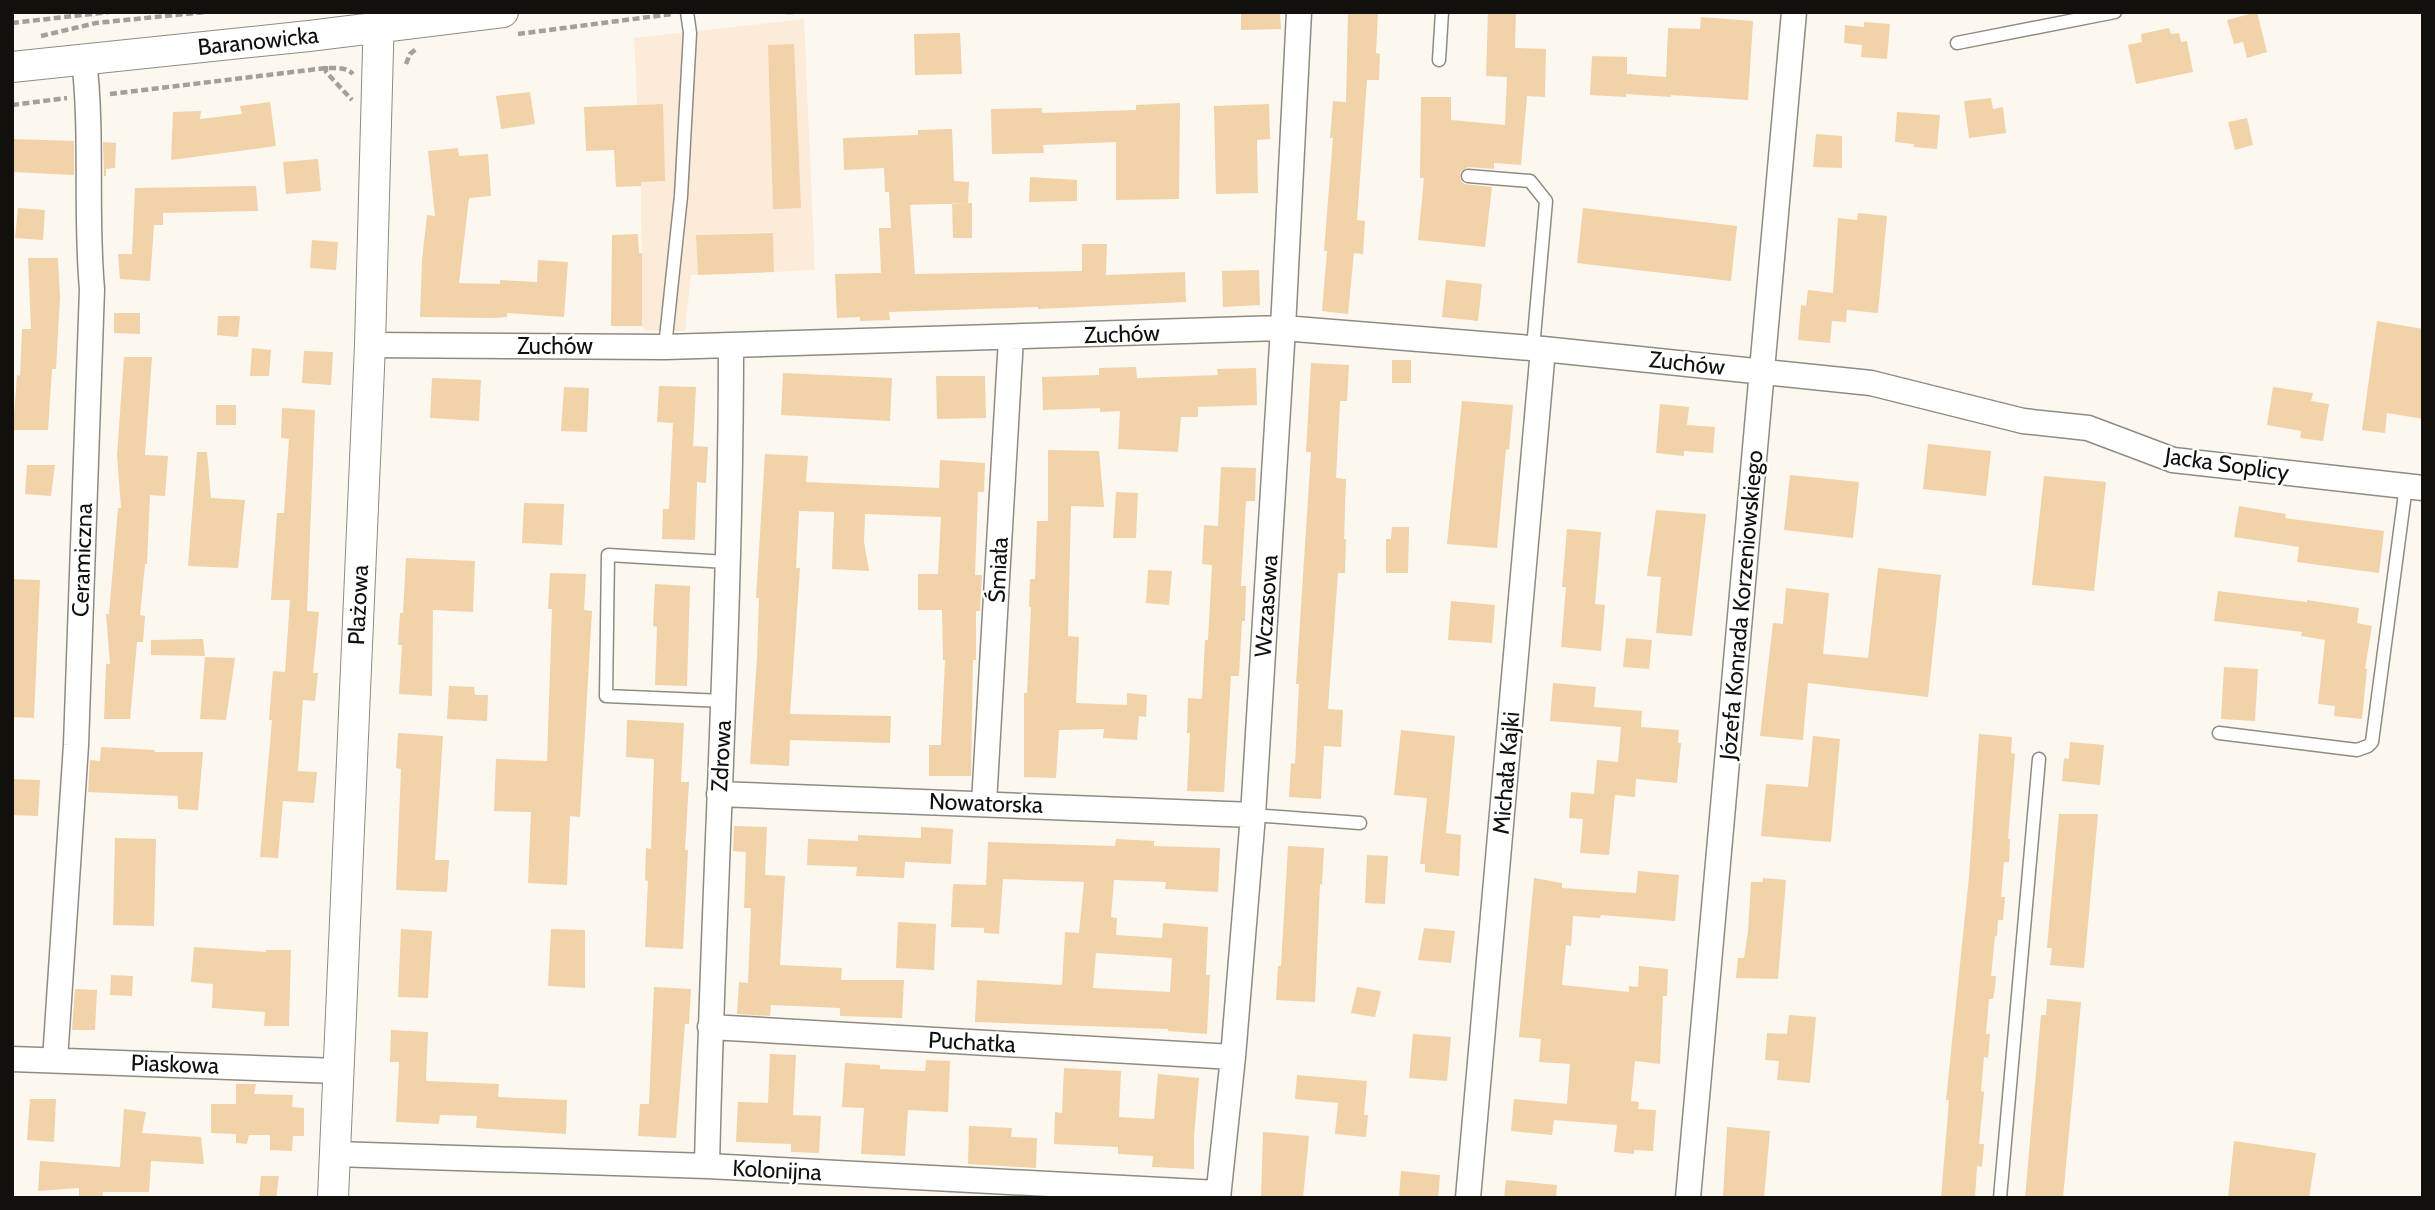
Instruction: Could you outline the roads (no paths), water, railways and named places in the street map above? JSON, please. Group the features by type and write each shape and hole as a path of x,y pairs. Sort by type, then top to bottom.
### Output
{"street":[{"name":"Wczasowa","path":"1218,1195 1233,1057 1253,815 1299,12"},
{"name":"Józefa Konrada Korzeniowskiego","path":"1688,1198 1794,12"},
{"name":"Baranowicka","path":"12,67 379,20 508,23"},
{"name":"Plażowa","path":"333,1198 370,345 379,20"},
{"name":"Ceramiczna","path":"55,1060 76,745 91,317 89,97 85,59"},
{"name":"Zuchów","path":"370,345 665,347 1283,328 1538,348 1871,383"},
{"name":"Śmiała","path":"984,803 1011,338"},
{"name":"Zdrowa","path":"707,1166 724,701 731,345"},
{"name":"Michała Kajki","path":"1468,1198 1538,348"},
{"name":"Jacka Soplicy","path":"1871,383 2023,421 2088,428 2174,460 2414,487"},
{"name":"Nowatorska","path":"719,793 1253,815"},
{"name":"Puchatka","path":"710,1027 1233,1057"},
{"name":"Piaskowa","path":"12,1059 338,1070"},
{"name":"Kolonijna","path":"335,1154 707,1166 1218,1195"}],"lane":[{"path":"665,347 681,196 690,33 687,12"},
{"path":"1439,60 1442,12"},
{"path":"1957,43 2115,12"},
{"path":"1468,176 1530,181 1546,201 1538,348"},
{"path":"2219,733 2357,750 2368,747 2372,742 2414,487"},
{"path":"724,701 606,696 608,555 727,562"},
{"path":"2000,1198 2039,758"},
{"path":"1253,815 1360,823"}]}
